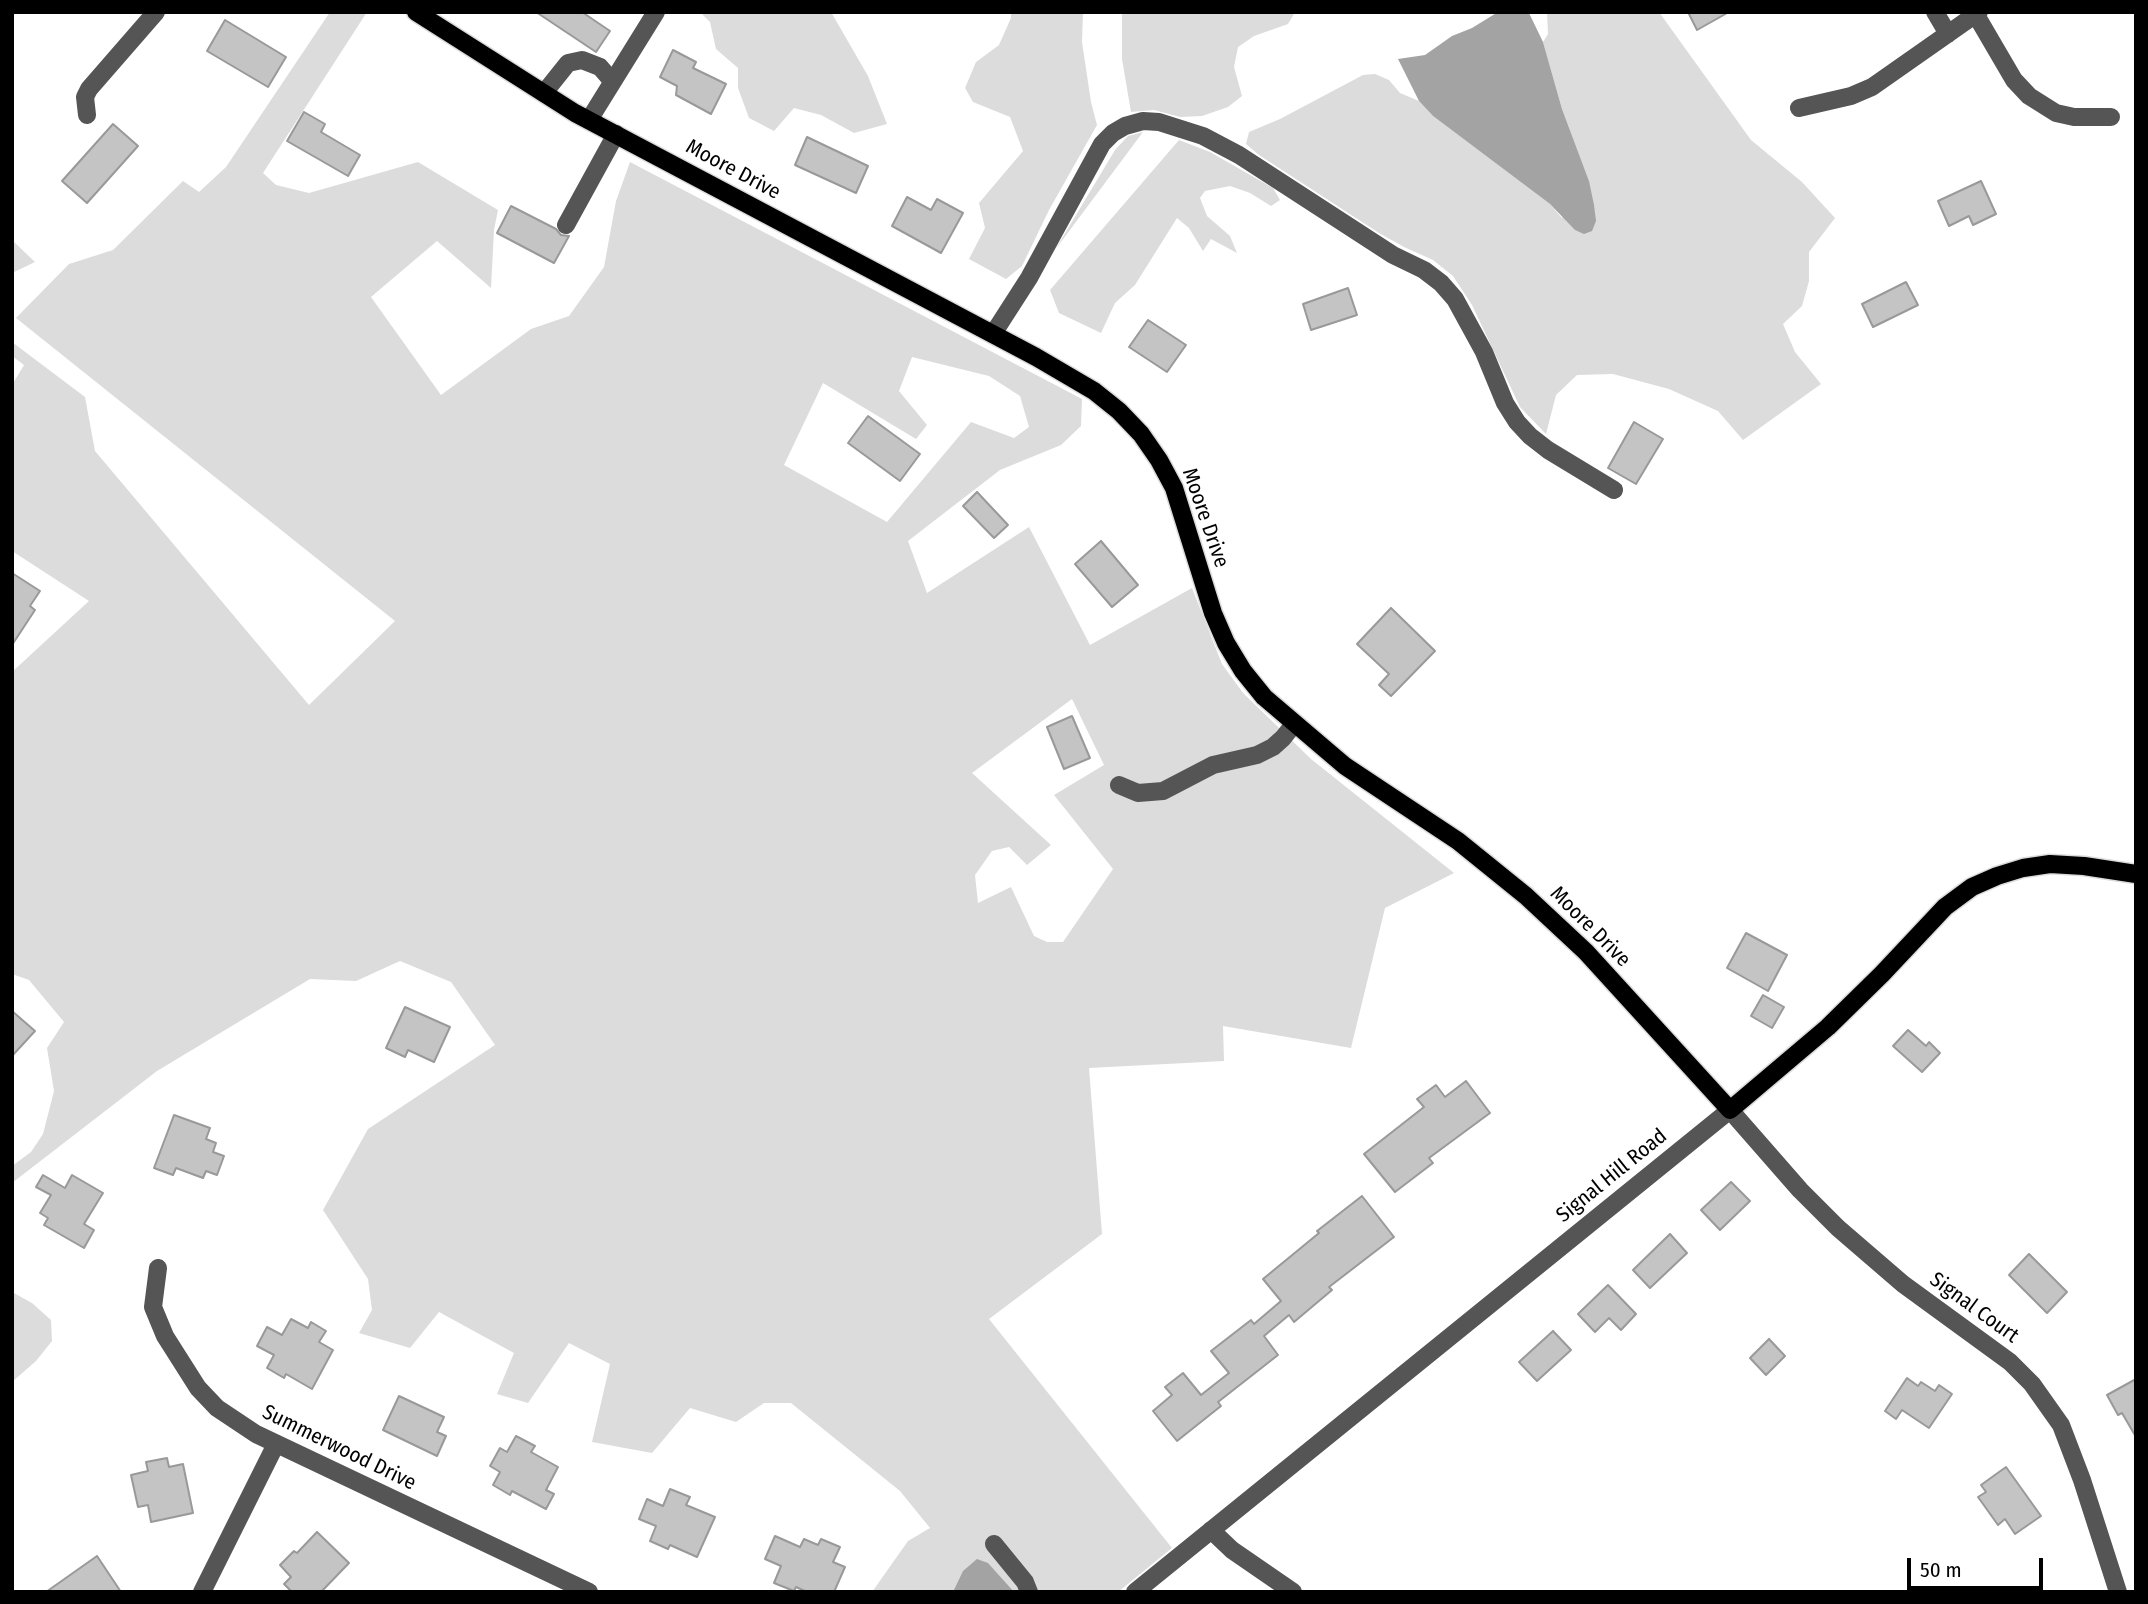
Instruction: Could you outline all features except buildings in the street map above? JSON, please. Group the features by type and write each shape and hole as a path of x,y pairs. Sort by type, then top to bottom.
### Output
{"main road":[{"name":"Moore Drive","path":"416,12 589,120 993,334 1094,391 1119,411 1141,434 1160,460 1174,488 1213,613 1226,643 1243,671 1264,697 1345,766 1458,841 1526,896 1586,952 1730,1110"},
{"name":"Signal Hill Road","path":"1730,1110 1828,1027 1945,907 1972,887 2023,868 2050,864 2136,874"}],"street":[{"path":"86,115 85,97 89,89 156,12"},
{"path":"589,120 656,12"},
{"path":"1935,12 1948,34"},
{"path":"1799,108 1851,96 1871,87 1977,13 2014,80 2029,96 2056,113 2074,117 2111,117"},
{"path":"544,93 568,63 582,60 600,67 612,82"},
{"path":"993,334 1029,278 1102,144 1125,126 1143,121 1159,122 1189,130 1230,150 1441,283 1461,310 1484,352 1505,403 1517,422 1548,450 1614,491"},
{"path":"566,225 616,134"},
{"path":"1119,785 1138,793 1163,790 1213,765 1265,751 1283,738 1294,724"},
{"name":"Signal Hill Road","path":"1135,1592 1730,1110"},
{"name":"Signal Court","path":"1730,1110 1800,1190 1838,1228 1903,1284 2010,1362 2032,1384 2061,1424 2118,1592"},
{"name":"Summerwood Drive","path":"158,1268 153,1307 165,1336 198,1388 217,1408 276,1444 589,1592"},
{"path":"202,1592 276,1444"},
{"path":"1211,1530 1231,1550 1293,1592"},
{"path":"994,1544 1025,1582 1029,1592"}],"shaded area":[{"path":"330,12 367,12 263,173 276,185 309,193 418,162 498,210 494,230 491,288 437,241 371,297 441,395 531,329 569,316 604,267 616,201 630,162 1082,399 1081,426 1061,445 1000,470 908,541 927,593 1029,527 1090,645 1192,588 1222,664 1243,693 1311,759 1454,873 1385,908 1351,1048 1223,1026 1224,1061 1089,1068 1102,1234 989,1319 1172,1548 1118,1592 872,1592 908,1541 930,1528 900,1491 791,1403 764,1403 736,1422 690,1408 652,1453 592,1442 610,1364 569,1343 528,1403 497,1394 514,1353 439,1312 410,1348 359,1333 372,1310 368,1279 323,1210 368,1129 495,1045 451,982 400,961 356,981 310,979 157,1071 12,1183 12,1166 31,1152 43,1134 54,1091 47,1048 64,1022 29,980 12,974 12,672 89,601 12,551 12,385 24,365 12,356 12,342 85,397 95,451 309,705 395,621 16,318 69,264 113,250 183,181 199,192 226,167","holes":["912,357 989,376 1020,396 1029,427 1014,438 971,422 887,522 784,465 823,383 916,439 927,425 899,391","1072,699 1104,765 1054,795 1113,869 1063,942 1047,942 1034,936 1011,887 978,903 975,875 992,851 1009,847 1027,865 1051,845 972,773"]},
{"path":"700,12 831,12 868,76 887,124 854,133 821,115 794,108 774,131 749,118 738,88 738,68 716,49 710,22"},
{"path":"1011,12 1083,12 1082,42 1097,125 1049,210 1022,266 1006,279 969,259 985,228 979,203 1023,151 1010,117 973,102 965,88 976,62 999,45"},
{"path":"1122,12 1295,12 1288,24 1254,36 1238,47 1234,67 1242,96 1228,107 1202,116 1180,117 1154,110 1131,112 1122,59"},
{"path":"1498,12 1529,13 1543,42 1562,109 1589,181 1596,221 1592,231 1584,234 1575,230 1550,204 1433,116 1419,101 1398,59 1425,55 1452,36 1472,28"},
{"path":"1547,12 1659,12 1751,140 1802,182 1835,218 1809,252 1809,281 1802,306 1783,324 1795,352 1821,384 1743,440 1718,411 1669,389 1613,374 1577,375 1556,395 1546,434 1520,407 1472,305 1453,276 1433,260 1379,233 1246,144 1249,132 1280,119 1363,75 1375,74 1389,80 1400,93 1419,101 1433,116 1550,204 1562,218 1589,181 1562,109 1543,42 1548,34"},
{"path":"1143,132 1055,250 1115,150 1128,136"},
{"path":"1179,140 1210,152 1273,188 1280,200 1271,206 1250,193 1230,186 1205,191 1200,198 1207,216 1230,236 1237,253 1211,239 1203,251 1189,228 1177,218 1135,285 1115,303 1101,333 1059,313 1050,290"},
{"path":"12,240 35,262 12,273"},
{"path":"12,1292 32,1303 51,1320 52,1341 36,1361 12,1382"},
{"path":"977,1559 988,1563 1014,1592 953,1592 963,1571"}]}
